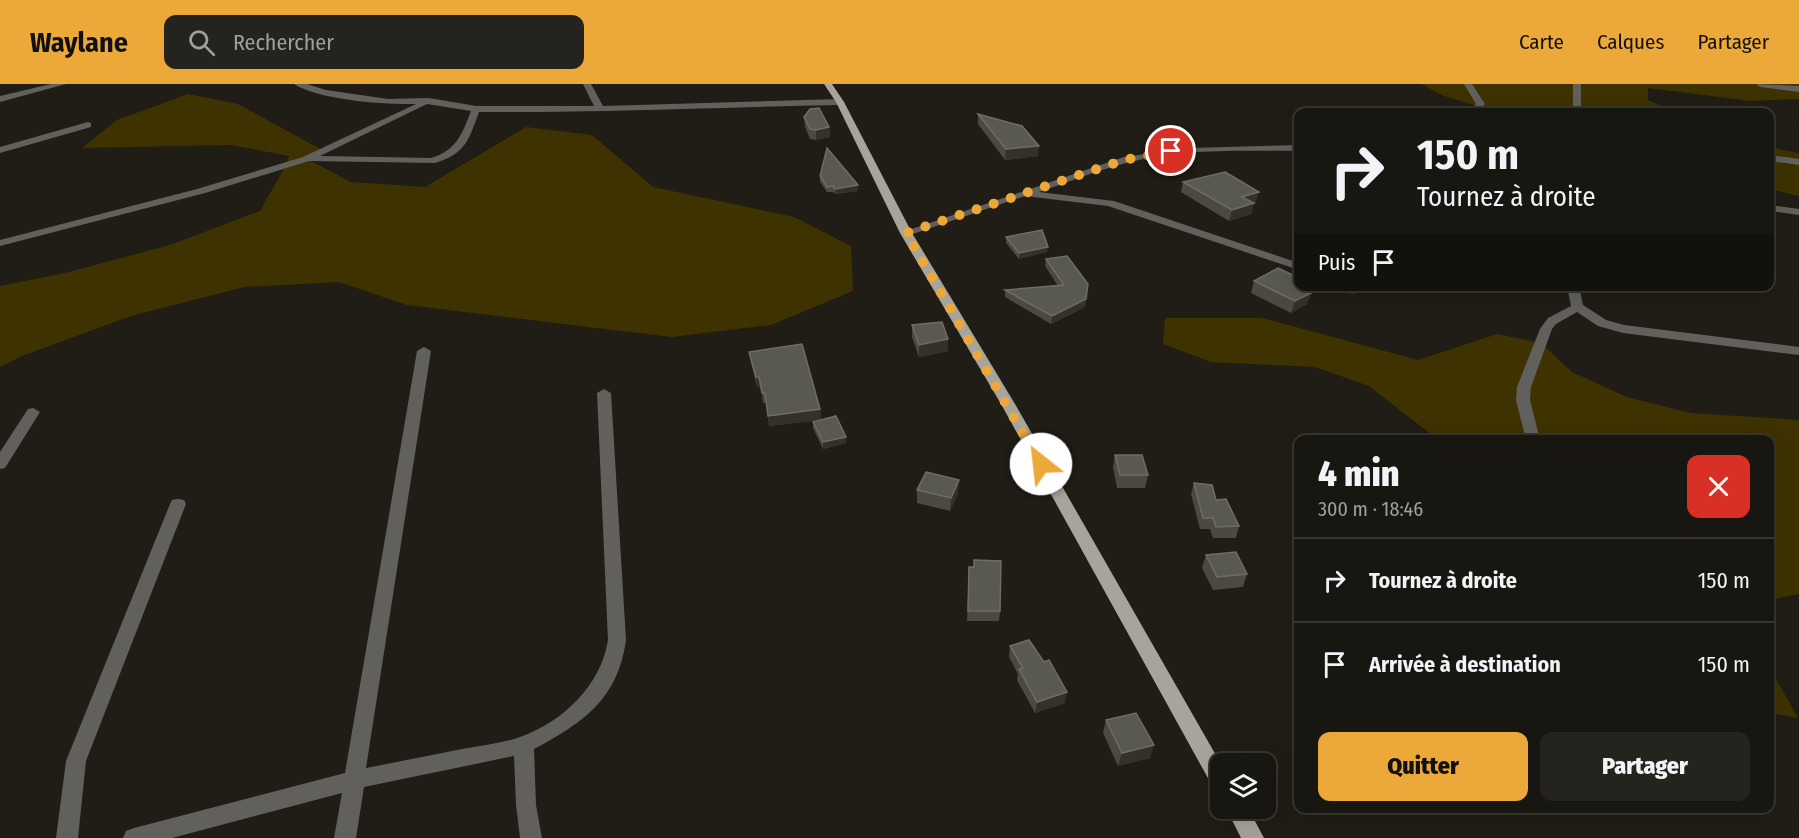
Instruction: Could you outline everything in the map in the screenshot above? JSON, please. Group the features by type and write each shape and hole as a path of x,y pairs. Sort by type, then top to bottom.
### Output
{"main road":[{"path":"828,84 840,102 906,233 1014,414 1210,762"},
{"path":"1242,819 1253,838"}],"street":[{"path":"0,99 62,84"},
{"path":"298,84 326,92 388,102 429,101 476,109 600,109 840,102"},
{"path":"587,84 600,109"},
{"path":"1468,84 1481,104 1478,108"},
{"path":"1577,84 1577,108"},
{"path":"1760,84 1799,89"},
{"path":"0,243 201,191 306,159 429,101"},
{"path":"306,159 432,161 442,159 460,149 476,109"},
{"path":"0,150 88,125"},
{"path":"906,233 1124,160 1158,152 1215,148 1294,148"},
{"path":"1774,159 1799,162"},
{"path":"1023,194 1110,203 1294,265"},
{"path":"1774,209 1799,212"},
{"path":"1574,291 1577,307 1602,323 1623,329 1799,351"},
{"path":"1532,435 1523,400 1524,387 1546,329 1552,321 1577,307"},
{"path":"345,838 424,351"},
{"path":"139,837 355,780 524,746 567,722 589,701 606,678 614,660 617,640 604,393"},
{"path":"0,464 33,412"},
{"path":"67,838 76,761 178,504"},
{"path":"524,746 526,805 531,838"}],"shaded area":[{"path":"1421,84 1799,84 1799,99 1750,101 1648,88 1648,100 1665,108 1484,108 1444,96"},
{"path":"188,94 238,104 324,151 307,159 351,182 425,187 526,127 592,135 653,187 794,217 851,246 853,291 771,325 672,337 407,305 339,282 244,287 131,316 22,356 0,367 0,286 65,273 170,245 260,211 289,156 231,145 82,148 117,120"},
{"path":"1774,148 1799,153 1799,196 1774,190"},
{"path":"1165,318 1263,318 1418,360 1497,334 1541,343 1572,372 1627,397 1691,413 1799,420 1799,594 1774,599 1774,435 1432,435 1369,386 1315,367 1211,362 1163,344"},
{"path":"1774,675 1798,718 1774,714"}],"building":[{"path":"819,108 829,127 810,129 804,117 810,109"},
{"path":"978,114 1022,126 1039,146 1006,149"},
{"path":"827,148 858,185 835,189 833,186 827,187 820,176"},
{"path":"1225,172 1259,192 1242,197 1254,203 1232,210 1183,182"},
{"path":"1042,230 1048,247 1019,253 1006,237"},
{"path":"1067,256 1088,284 1086,299 1052,316 1005,290 1064,285 1046,259"},
{"path":"1278,268 1294,276 1294,291 1312,291 1295,301 1254,281"},
{"path":"942,322 948,339 919,345 912,325"},
{"path":"802,344 820,409 768,416 765,393 762,393 759,377 756,377 749,352"},
{"path":"836,416 846,437 823,442 813,422"},
{"path":"1115,455 1142,455 1148,475 1120,475"},
{"path":"926,472 959,480 951,498 917,490"},
{"path":"1194,483 1212,485 1216,500 1226,499 1239,526 1216,527 1213,518 1203,518"},
{"path":"1236,552 1247,574 1217,577 1206,555"},
{"path":"974,560 1001,561 1000,611 968,611 969,567 974,567"},
{"path":"1029,640 1044,662 1049,660 1067,692 1037,702 1019,669 1023,668 1010,646"},
{"path":"1136,713 1154,745 1122,753 1106,720"}],"route":[{"path":"1041,464 906,233 1088,171 1124,160 1171,151"}]}
